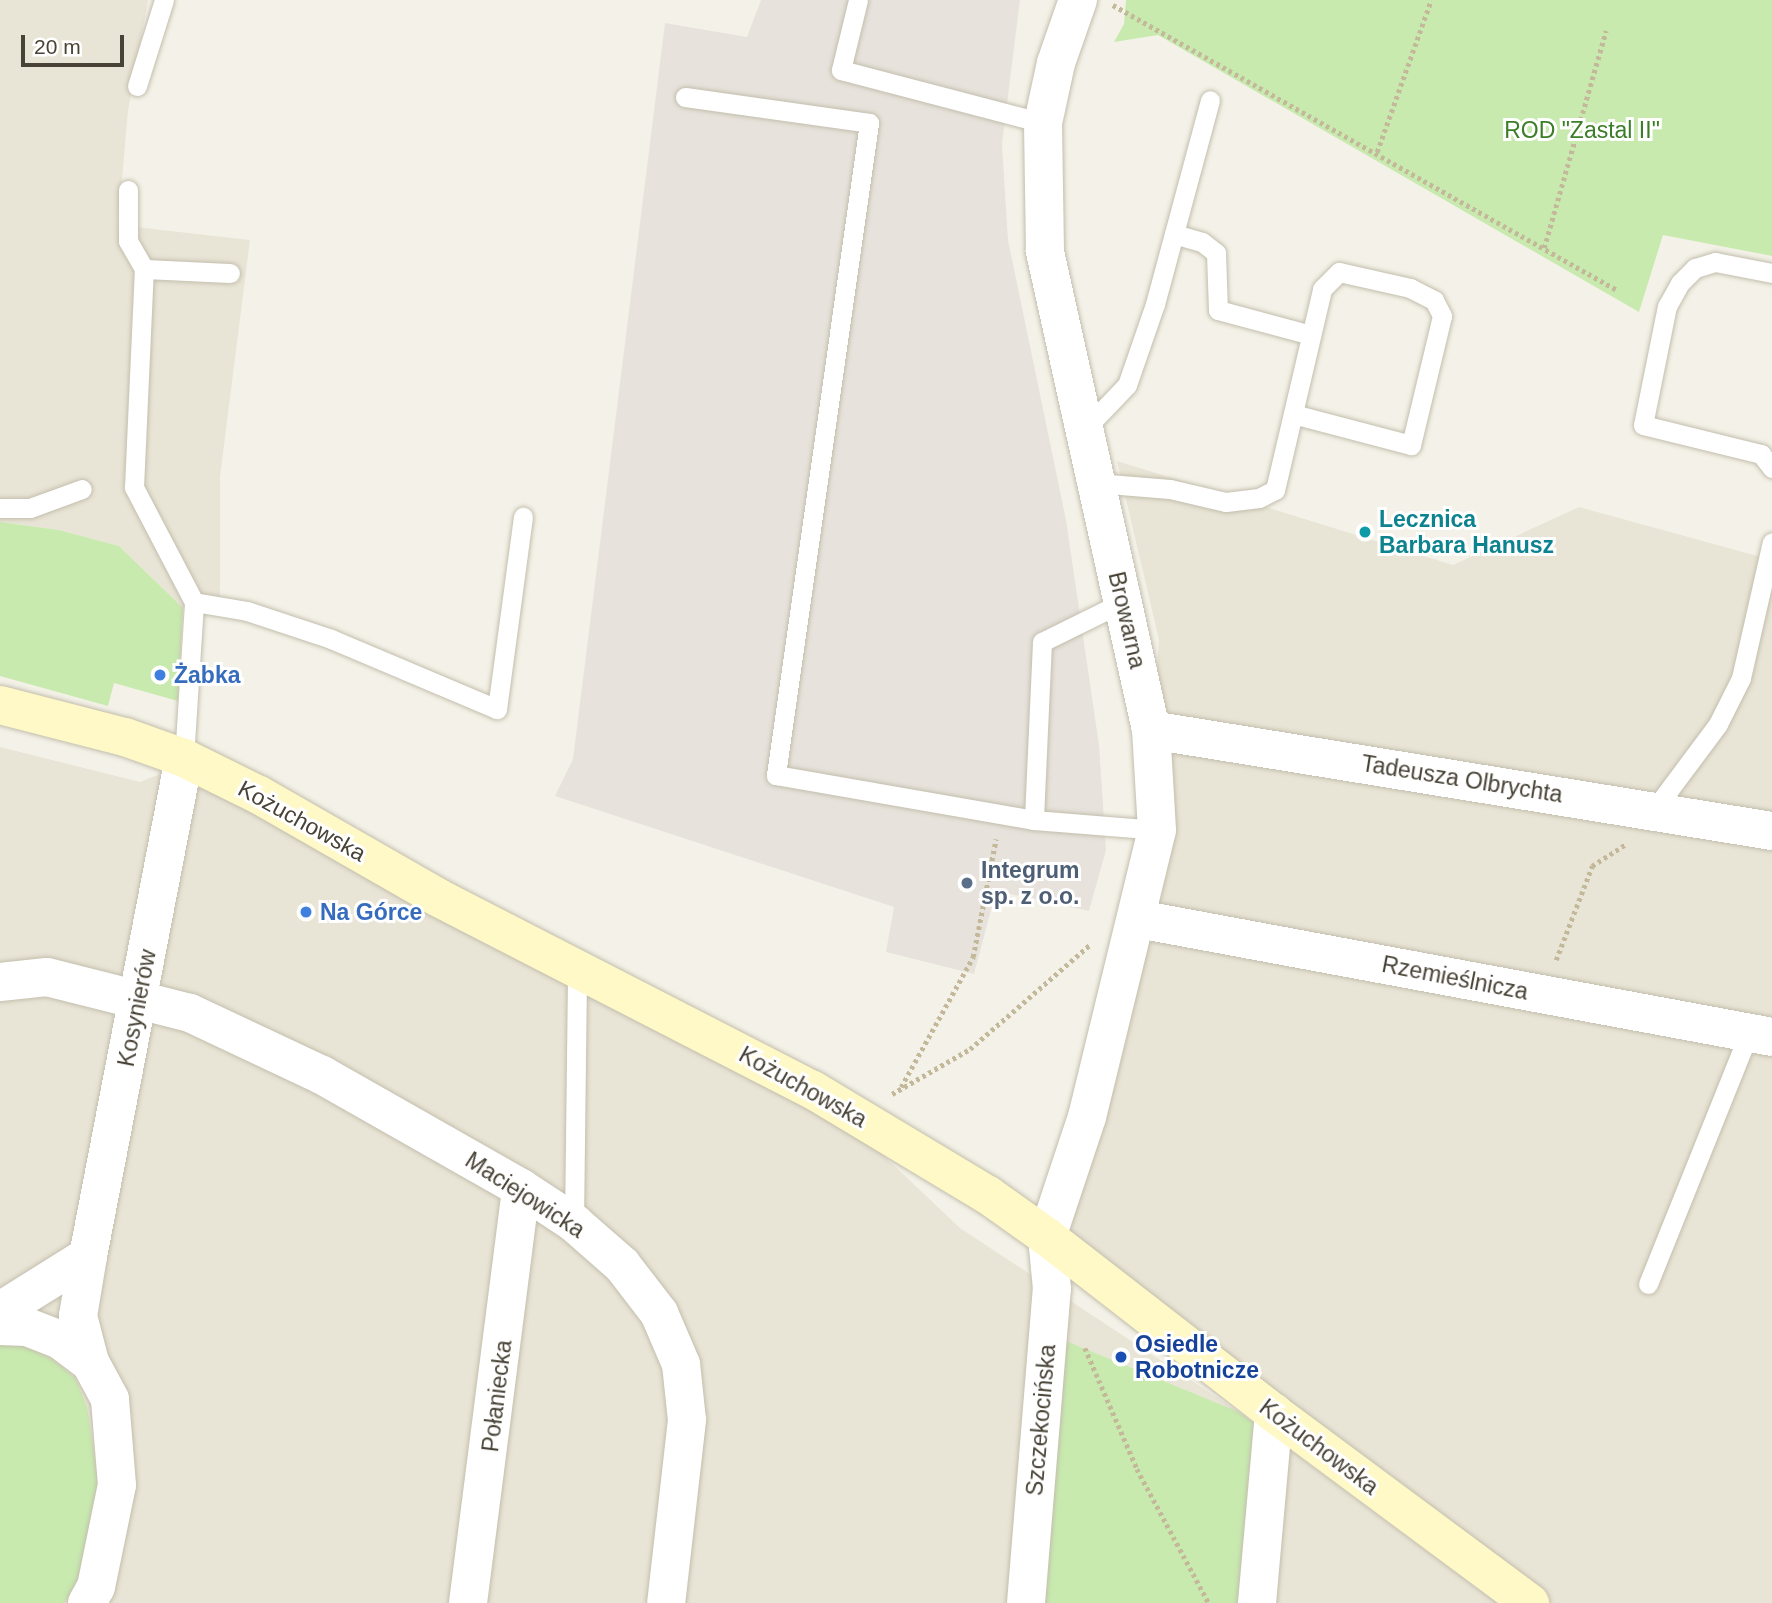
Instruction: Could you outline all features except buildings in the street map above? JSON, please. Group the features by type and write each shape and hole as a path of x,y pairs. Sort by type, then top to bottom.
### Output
{"main road":[{"name":"Kożuchowska","path":"0,705 125,737 184,758 577,969 813,1090 988,1195 1047,1237 1274,1413 1530,1603"}],"street":[{"name":"Browarna","path":"1047,1237 1079,1148 1138,919 1157,830 1151,730 1045,251 1043,123 1056,63 1078,0"},
{"name":"Tadeusza Olbrychta","path":"1151,730 1644,825 1772,831"},
{"name":"Kosynierów","path":"87,1603 96,1587 117,1485 110,1399 90,1362 78,1316 184,758"},
{"name":"Rzemieślnicza","path":"1138,919 1761,1035"},
{"name":"Maciejowicka","path":"0,982 47,977 190,1013 322,1075 521,1188 575,1223 622,1265 659,1313 681,1364 687,1420 666,1603"},
{"name":"Połaniecka","path":"468,1603 521,1188"},
{"name":"Szczekocińska","path":"1026,1603 1052,1289 1047,1237"},
{"path":"0,1311 88,1256"},
{"name":"Kosynierów","path":"0,1326 27,1327 59,1339 90,1362"},
{"path":"1256,1603 1274,1413"}],"lane":[{"path":"137,86 164,0"},
{"path":"858,0 841,70 1043,123"},
{"path":"685,97 869,123 776,775 1034,820 1157,830"},
{"path":"1084,430 1127,385 1174,234 1210,100"},
{"path":"128,190 128,241 144,269 134,487 194,602 184,758"},
{"path":"1174,234 1202,242 1216,253 1218,310 1311,335"},
{"path":"1772,273 1715,262 1695,268 1680,283 1667,306 1643,425 1761,454 1772,468"},
{"path":"144,269 230,273"},
{"path":"1096,484 1170,489 1226,502 1259,498 1275,490 1322,289 1339,272 1410,288 1434,300 1442,316 1411,445 1293,414"},
{"path":"0,508 30,508 82,489"},
{"path":"194,602 247,611 331,639 496,709 523,517"},
{"path":"1644,825 1718,724 1741,678 1771,551"},
{"path":"1034,820 1042,642 1123,602"},
{"path":"575,1223 577,969"},
{"path":"1648,1284 1761,1035"}],"path":[{"path":"1377,152 1431,0"},
{"path":"1104,1 1151,23 1617,290"},
{"path":"1544,248 1606,31"},
{"path":"901,1087 973,957 1001,814"},
{"path":"1546,995 1562,940 1592,866 1644,825"},
{"path":"886,1099 901,1087 970,1048 1099,938"},
{"path":"1083,1345 1137,1469 1209,1603"}],"shaded area":[{"path":"0,0 148,0 128,111 118,225 250,240 220,477 220,616 183,608 119,546 59,530 0,522"},
{"path":"761,0 1020,0 1002,144 1008,240 1066,520 1099,745 1106,850 1089,911 996,891 974,974 886,952 894,907 555,796 573,759 665,23 747,37"},
{"path":"1117,461 1453,565 1579,507 1772,560 1772,1603 1532,1603 1047,1237 1138,919 1159,640"},
{"path":"0,747 140,782 173,769 813,1089 960,1228 1239,1412 1497,1603 0,1603"}],"green space":[{"name":"ROD \"Zastal II\"","path":"1126,0 1772,0 1772,256 1663,235 1639,312 1158,35 1114,42 1124,24"},
{"path":"0,522 59,530 119,546 183,608 178,701 114,683 108,706 0,676"},
{"path":"1061,1339 1239,1412 1263,1430 1246,1603 1038,1603"},
{"path":"0,1343 17,1343 52,1359 75,1378 87,1407 98,1481 91,1532 75,1589 64,1603 0,1603"}],"place":[{"name":"Lecznica Barbara Hanusz","path":"1365,532"},
{"name":"Żabka","path":"160,675"},
{"name":"Integrum sp. z o.o.","path":"967,883"},
{"name":"Na Górce","path":"306,912"},
{"name":"Osiedle Robotnicze","path":"1121,1357"}]}
